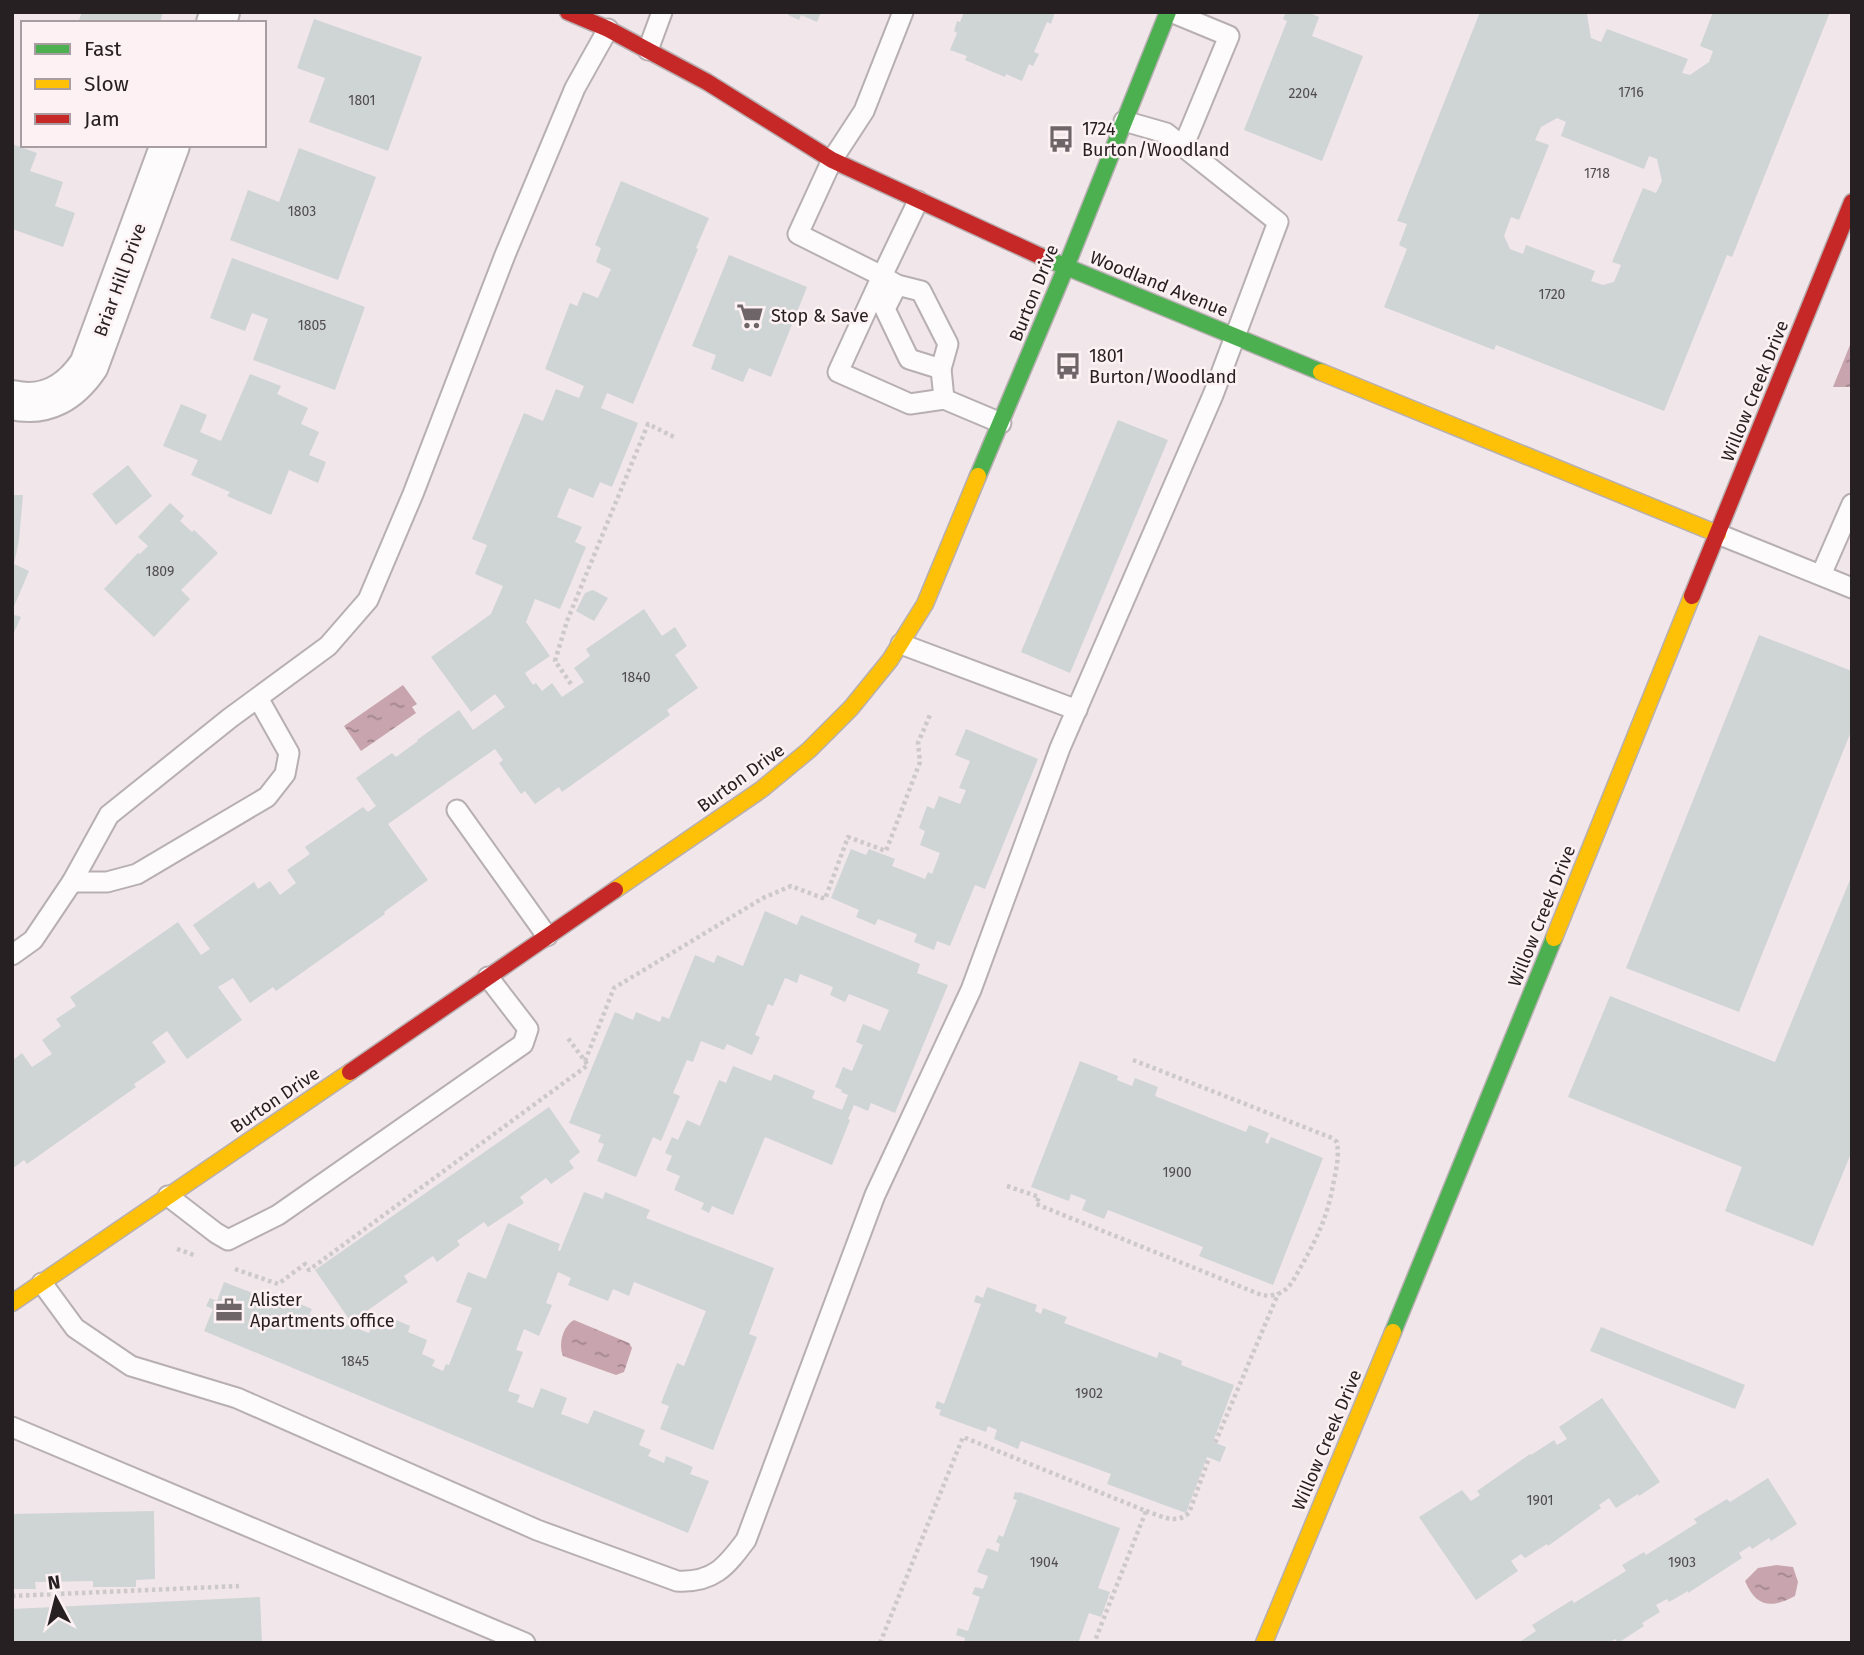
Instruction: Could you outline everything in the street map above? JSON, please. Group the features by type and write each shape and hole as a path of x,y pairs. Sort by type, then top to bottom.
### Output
{"street":[{"name":"Woodland Avenue","path":"568,12 608,29 707,82 832,160 918,201 1066,267 1718,534"},
{"name":"Burton Drive","path":"12,1303 751,796 786,770 845,715 901,644 925,604 1169,12"},
{"name":"Briar Hill Drive","path":"31,399 69,389 89,365 169,147"},
{"name":"Willow Creek Drive","path":"1264,1643 1436,1228 1852,202"}],"lane":[{"path":"648,50 662,12"},
{"path":"903,12 864,111 832,160 798,234 889,280 921,291 948,344 940,369 944,399"},
{"path":"1169,12 1229,36 1183,147"},
{"path":"12,955 33,940 110,816 328,646 368,600 414,494 505,255 575,89 608,29"},
{"path":"42,1283 75,1328 131,1366 237,1398 537,1530 677,1581 709,1577 720,1571 746,1540 875,1195 971,990 1060,748 1213,395 1278,222 1166,134 1124,121"},
{"path":"918,201 889,280 838,372 910,404 944,399 1001,423"},
{"path":"889,280 885,309 909,359 940,369"},
{"path":"1821,575 1852,504"},
{"path":"1718,534 1852,588"},
{"path":"901,644 1077,710"},
{"path":"72,881 107,882 137,874 267,797 285,774 289,753 258,698"},
{"path":"457,810 547,936"},
{"path":"168,1196 228,1240 278,1215 523,1044 528,1029 488,977"},
{"path":"12,1427 524,1643"}],"path":[{"path":"571,684 555,661 567,621 648,424 674,437"},
{"path":"585,1061 614,988 764,898 791,886 825,899 848,837 886,852 920,762 918,743 930,715"},
{"path":"228,1266 278,1284 304,1264 309,1270 588,1065 567,1037"},
{"path":"1007,1186 1039,1197 1036,1204 1247,1289 1268,1296 1285,1291 1322,1227 1330,1203 1339,1155 1337,1142 1133,1060"},
{"path":"177,1249 202,1258"},
{"path":"1215,1443 1278,1294"},
{"path":"880,1643 963,1437 1170,1519 1181,1519 1189,1513 1209,1458"},
{"path":"1094,1643 1146,1511"},
{"path":"12,1596 239,1586"}],"water":[{"path":"1852,340 1852,387 1833,387"},
{"path":"403,685 417,704 412,707 416,713 361,751 344,726"},
{"path":"574,1320 629,1343 632,1348 624,1372 616,1375 563,1356 562,1336"},
{"path":"1777,1565 1793,1567 1798,1582 1795,1596 1772,1604 1759,1601 1745,1581 1758,1568"}],"building":[{"path":"82,12 163,12 161,21 79,21"},
{"path":"790,12 821,12 817,22 801,15 799,20 788,15"},
{"path":"964,12 1055,12 1051,24 1047,22 1034,52 1039,54 1033,66 1029,64 1022,81 1006,74 1005,77 965,60 967,56 950,50 957,33 954,31 957,21 960,22"},
{"path":"1286,12 1308,12 1319,17 1312,36 1363,56 1322,161 1244,130 1287,21 1283,19"},
{"path":"1480,12 1588,12 1591,38 1601,42 1607,29 1688,59 1682,73 1690,75 1709,62 1713,51 1700,46 1713,12 1830,12 1732,257 1727,255 1664,411 1496,345 1494,350 1384,307 1407,249 1399,245 1407,224 1397,221","holes":["1557,118 1566,122 1561,136 1644,169 1649,156 1657,159 1662,181 1656,193 1643,188 1612,262 1621,265 1614,282 1603,285 1591,281 1595,271 1526,245 1523,254 1510,249 1504,236 1511,217 1519,220 1549,145 1535,140 1541,127"]},
{"path":"314,19 422,57 388,151 309,122 325,78 297,68"},
{"path":"12,144 37,153 30,171 63,182 55,206 75,213 63,247 12,229"},
{"path":"299,148 376,177 338,280 230,240 248,190 279,202"},
{"path":"621,181 709,218 633,404 607,393 601,408 638,423 612,487 600,482 593,498 569,488 557,517 582,527 575,542 586,547 560,609 535,599 526,622 550,656 525,673 533,685 536,683 542,691 552,683 562,697 584,682 574,668 590,656 586,649 644,609 662,636 675,627 687,646 675,655 698,688 667,710 670,715 562,792 559,787 535,804 525,791 521,794 499,763 503,760 495,749 388,824 428,880 276,991 273,987 250,1003 233,978 218,987 242,1020 187,1059 167,1031 152,1042 166,1062 134,1084 136,1087 27,1164 24,1160 12,1169 12,1061 22,1053 32,1067 52,1054 42,1040 61,1026 56,1019 76,1006 70,997 178,922 201,955 210,949 193,925 254,882 258,889 270,881 280,895 296,883 287,870 310,854 305,847 363,807 368,812 376,806 356,778 392,753 396,757 459,710 473,730 505,707 495,694 471,712 431,657 491,614 503,586 475,574 487,545 472,539 524,413 543,421 556,389 579,398 584,386 545,369 570,303 577,306 583,292 598,298 611,269 596,262 601,248 595,245"},
{"name":"Stop & Save","path":"729,255 807,287 771,377 749,368 743,382 711,369 716,355 692,346"},
{"path":"232,258 365,307 335,390 253,360 268,319 252,313 245,331 210,318"},
{"path":"250,374 281,386 277,394 308,408 301,424 319,432 309,455 326,462 318,483 289,470 271,515 227,496 230,492 191,475 198,460 163,446 181,404 207,415 200,432 221,441"},
{"path":"1118,420 1168,440 1070,673 1021,652"},
{"path":"128,465 152,496 116,525 92,494"},
{"path":"12,495 23,495 14,564 29,571 12,611"},
{"path":"170,503 184,516 180,521 192,532 194,530 218,553 181,590 190,599 154,637 104,589 148,546 138,537"},
{"path":"593,590 608,598 594,621 576,611 585,593"},
{"path":"12,614 21,617 12,637"},
{"path":"1759,635 1852,671 1852,729 1739,1012 1626,968"},
{"path":"966,729 1038,759 985,889 975,885 950,946 937,941 934,950 914,942 917,934 878,919 875,925 856,917 859,910 831,898 851,849 866,855 869,849 895,859 892,866 925,879 928,872 932,874 940,853 920,845 925,831 919,828 927,806 934,809 939,796 960,804 966,790 959,788 970,761 955,755"},
{"path":"1852,875 1852,1151 1813,1246 1725,1211 1742,1167 1568,1097 1610,996 1775,1062"},
{"path":"765,911 797,925 801,915 920,964 917,973 948,985 895,1113 871,1103 868,1111 854,1105 832,1165 765,1137 733,1215 712,1206 709,1213 701,1209 704,1203 674,1190 680,1176 666,1170 672,1156 665,1153 672,1137 678,1140 687,1120 700,1126 719,1080 726,1083 733,1066 771,1081 774,1074 815,1091 812,1098 842,1110 848,1095 835,1087 843,1067 852,1071 863,1045 856,1042 863,1024 880,1031 889,1010 849,994 845,1002 830,995 833,987 800,974 797,983 785,978 773,1006 768,1004 755,1035 760,1037 752,1055 727,1044 724,1050 701,1041 693,1062 687,1060 673,1093 680,1096 661,1141 653,1137 636,1177 597,1161 604,1144 598,1142 601,1135 569,1123 615,1012 633,1020 636,1012 660,1022 662,1016 669,1019 695,955 714,963 717,955 743,966"},
{"path":"1080,1061 1118,1076 1117,1080 1132,1086 1135,1078 1158,1087 1155,1096 1246,1132 1249,1125 1269,1133 1265,1142 1268,1144 1271,1137 1323,1158 1273,1285 1199,1256 1203,1247 1108,1210 1104,1219 1082,1210 1086,1200 1071,1194 1069,1201 1031,1187"},
{"path":"549,1107 580,1152 569,1161 574,1168 551,1184 546,1178 520,1197 524,1203 488,1227 484,1222 457,1241 460,1245 437,1262 433,1256 404,1276 408,1282 351,1322 315,1270"},
{"path":"584,1192 603,1199 605,1192 650,1210 646,1218 774,1268 749,1334 757,1337 713,1450 660,1429 669,1406 661,1403 677,1363 684,1366 706,1311 634,1282 629,1296 613,1289 608,1301 568,1285 571,1278 558,1272 546,1303 552,1305 539,1336 524,1329 516,1350 523,1352 508,1391 520,1395 517,1402 533,1408 541,1388 567,1398 561,1414 588,1424 594,1410 645,1430 639,1445 651,1450 648,1456 664,1463 666,1456 693,1467 690,1474 709,1481 688,1533 204,1331 213,1309 206,1306 210,1298 217,1301 224,1282 271,1300 273,1293 312,1309 309,1315 332,1325 335,1320 369,1333 374,1319 394,1326 396,1320 410,1326 408,1332 427,1340 422,1354 435,1360 432,1366 443,1371 446,1364 449,1365 472,1308 456,1302 468,1272 486,1279 508,1223 560,1244 560,1251"},
{"path":"987,1287 1037,1305 1035,1311 1041,1314 1043,1308 1067,1317 1064,1323 1157,1358 1159,1352 1182,1361 1181,1365 1234,1385 1213,1442 1226,1447 1220,1462 1207,1457 1186,1513 1107,1484 1111,1474 1021,1441 1018,1449 994,1439 997,1430 988,1426 986,1432 939,1415 941,1410 935,1408 937,1401 944,1404 981,1304 974,1302 976,1295 983,1298"},
{"path":"1601,1327 1745,1385 1735,1409 1590,1351"},
{"path":"1602,1398 1660,1482 1616,1508 1609,1498 1599,1505 1601,1508 1548,1546 1547,1544 1525,1558 1521,1554 1511,1561 1518,1571 1476,1600 1419,1517 1462,1490 1471,1501 1480,1495 1477,1491 1530,1454 1554,1440 1557,1445 1567,1439 1559,1427"},
{"path":"1768,1478 1797,1524 1771,1541 1769,1538 1752,1549 1750,1546 1739,1553 1742,1558 1688,1593 1656,1605 1660,1612 1642,1623 1644,1626 1618,1643 1615,1639 1609,1643 1518,1643 1536,1631 1532,1625 1626,1571 1622,1565 1644,1552 1646,1555 1697,1523 1694,1519 1727,1499 1730,1502"},
{"path":"1015,1492 1120,1528 1098,1588 1110,1592 1103,1612 1101,1617 1089,1613 1078,1643 964,1643 965,1638 956,1635 958,1628 968,1631 980,1597 972,1594 975,1587 983,1589 988,1576 977,1572 987,1548 998,1552 1000,1544 996,1542 999,1535 1003,1537 1017,1500 1013,1499"},
{"path":"154,1511 155,1579 136,1580 136,1587 93,1587 93,1581 35,1582 36,1589 12,1589 12,1514"},
{"path":"260,1597 262,1643 12,1643 12,1609"}],"traffic: fast":[{"path":"978,476 1066,267 1168,12"},
{"path":"1040,256 1321,372"},
{"path":"1393,1332 1554,938"}],"traffic: slow":[{"path":"1321,372 1718,534"},
{"path":"615,890 762,789 809,750 851,708 890,660 925,604 978,476"},
{"path":"1554,938 1692,596"},
{"path":"12,1303 350,1072"},
{"path":"1264,1643 1393,1332"}],"traffic: jam":[{"path":"568,12 608,29 707,82 832,160 1040,256"},
{"path":"1692,596 1852,202"},
{"path":"350,1072 615,890"}],"place":[{"name":"1724 Burton/Woodland","path":"1061,139"},
{"name":"Stop & Save","path":"750,316"},
{"name":"1801 Burton/Woodland","path":"1068,366"},
{"name":"Alister Apartments office","path":"229,1310"}]}
